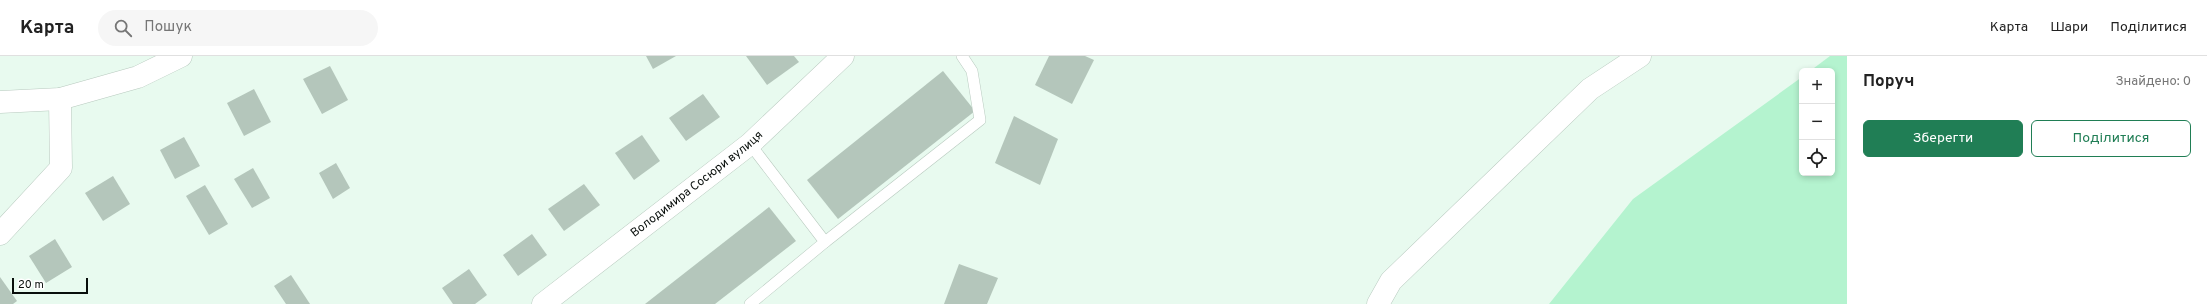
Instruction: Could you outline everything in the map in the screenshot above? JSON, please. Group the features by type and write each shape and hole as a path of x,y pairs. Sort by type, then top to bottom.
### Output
{"street":[{"path":"0,102 60,99 138,77 181,56"},
{"name":"Володимира Сосюри вулиця","path":"543,304 750,144 843,56"},
{"path":"1378,304 1391,281 1590,90 1640,56"},
{"path":"0,234 61,168 60,99"}],"lane":[{"path":"750,304 980,120 972,71 962,56"},
{"path":"750,144 826,242"}],"green space":[{"path":"1830,56 1847,56 1847,304 1549,304 1633,199 1799,79 1799,176 1835,176 1835,68 1814,68"}],"building":[{"path":"646,56 676,56 653,69"},
{"path":"746,56 794,56 799,62 767,85"},
{"path":"1049,56 1085,56 1094,60 1072,104 1035,85"},
{"path":"330,66 348,100 322,114 303,79"},
{"path":"943,71 975,111 838,219 807,180"},
{"path":"254,89 271,122 244,136 227,103"},
{"path":"703,94 720,117 686,141 669,118"},
{"path":"1014,116 1058,139 1040,185 995,163"},
{"path":"642,135 660,161 634,180 615,153"},
{"path":"184,137 200,166 175,179 160,150"},
{"path":"336,163 350,188 333,199 319,173"},
{"path":"253,168 270,198 252,208 234,179"},
{"path":"113,176 130,204 103,221 85,193"},
{"path":"584,184 600,205 564,231 548,209"},
{"path":"205,185 228,224 209,235 186,196"},
{"path":"769,207 796,241 715,304 645,304"},
{"path":"532,234 547,255 518,276 503,255"},
{"path":"55,239 72,267 46,283 29,256"},
{"path":"959,264 998,278 987,304 944,304"},
{"path":"469,269 487,295 475,304 453,304 442,288"},
{"path":"291,275 310,304 286,304 274,286"},
{"path":"0,277 17,301 13,304 0,304"}]}
